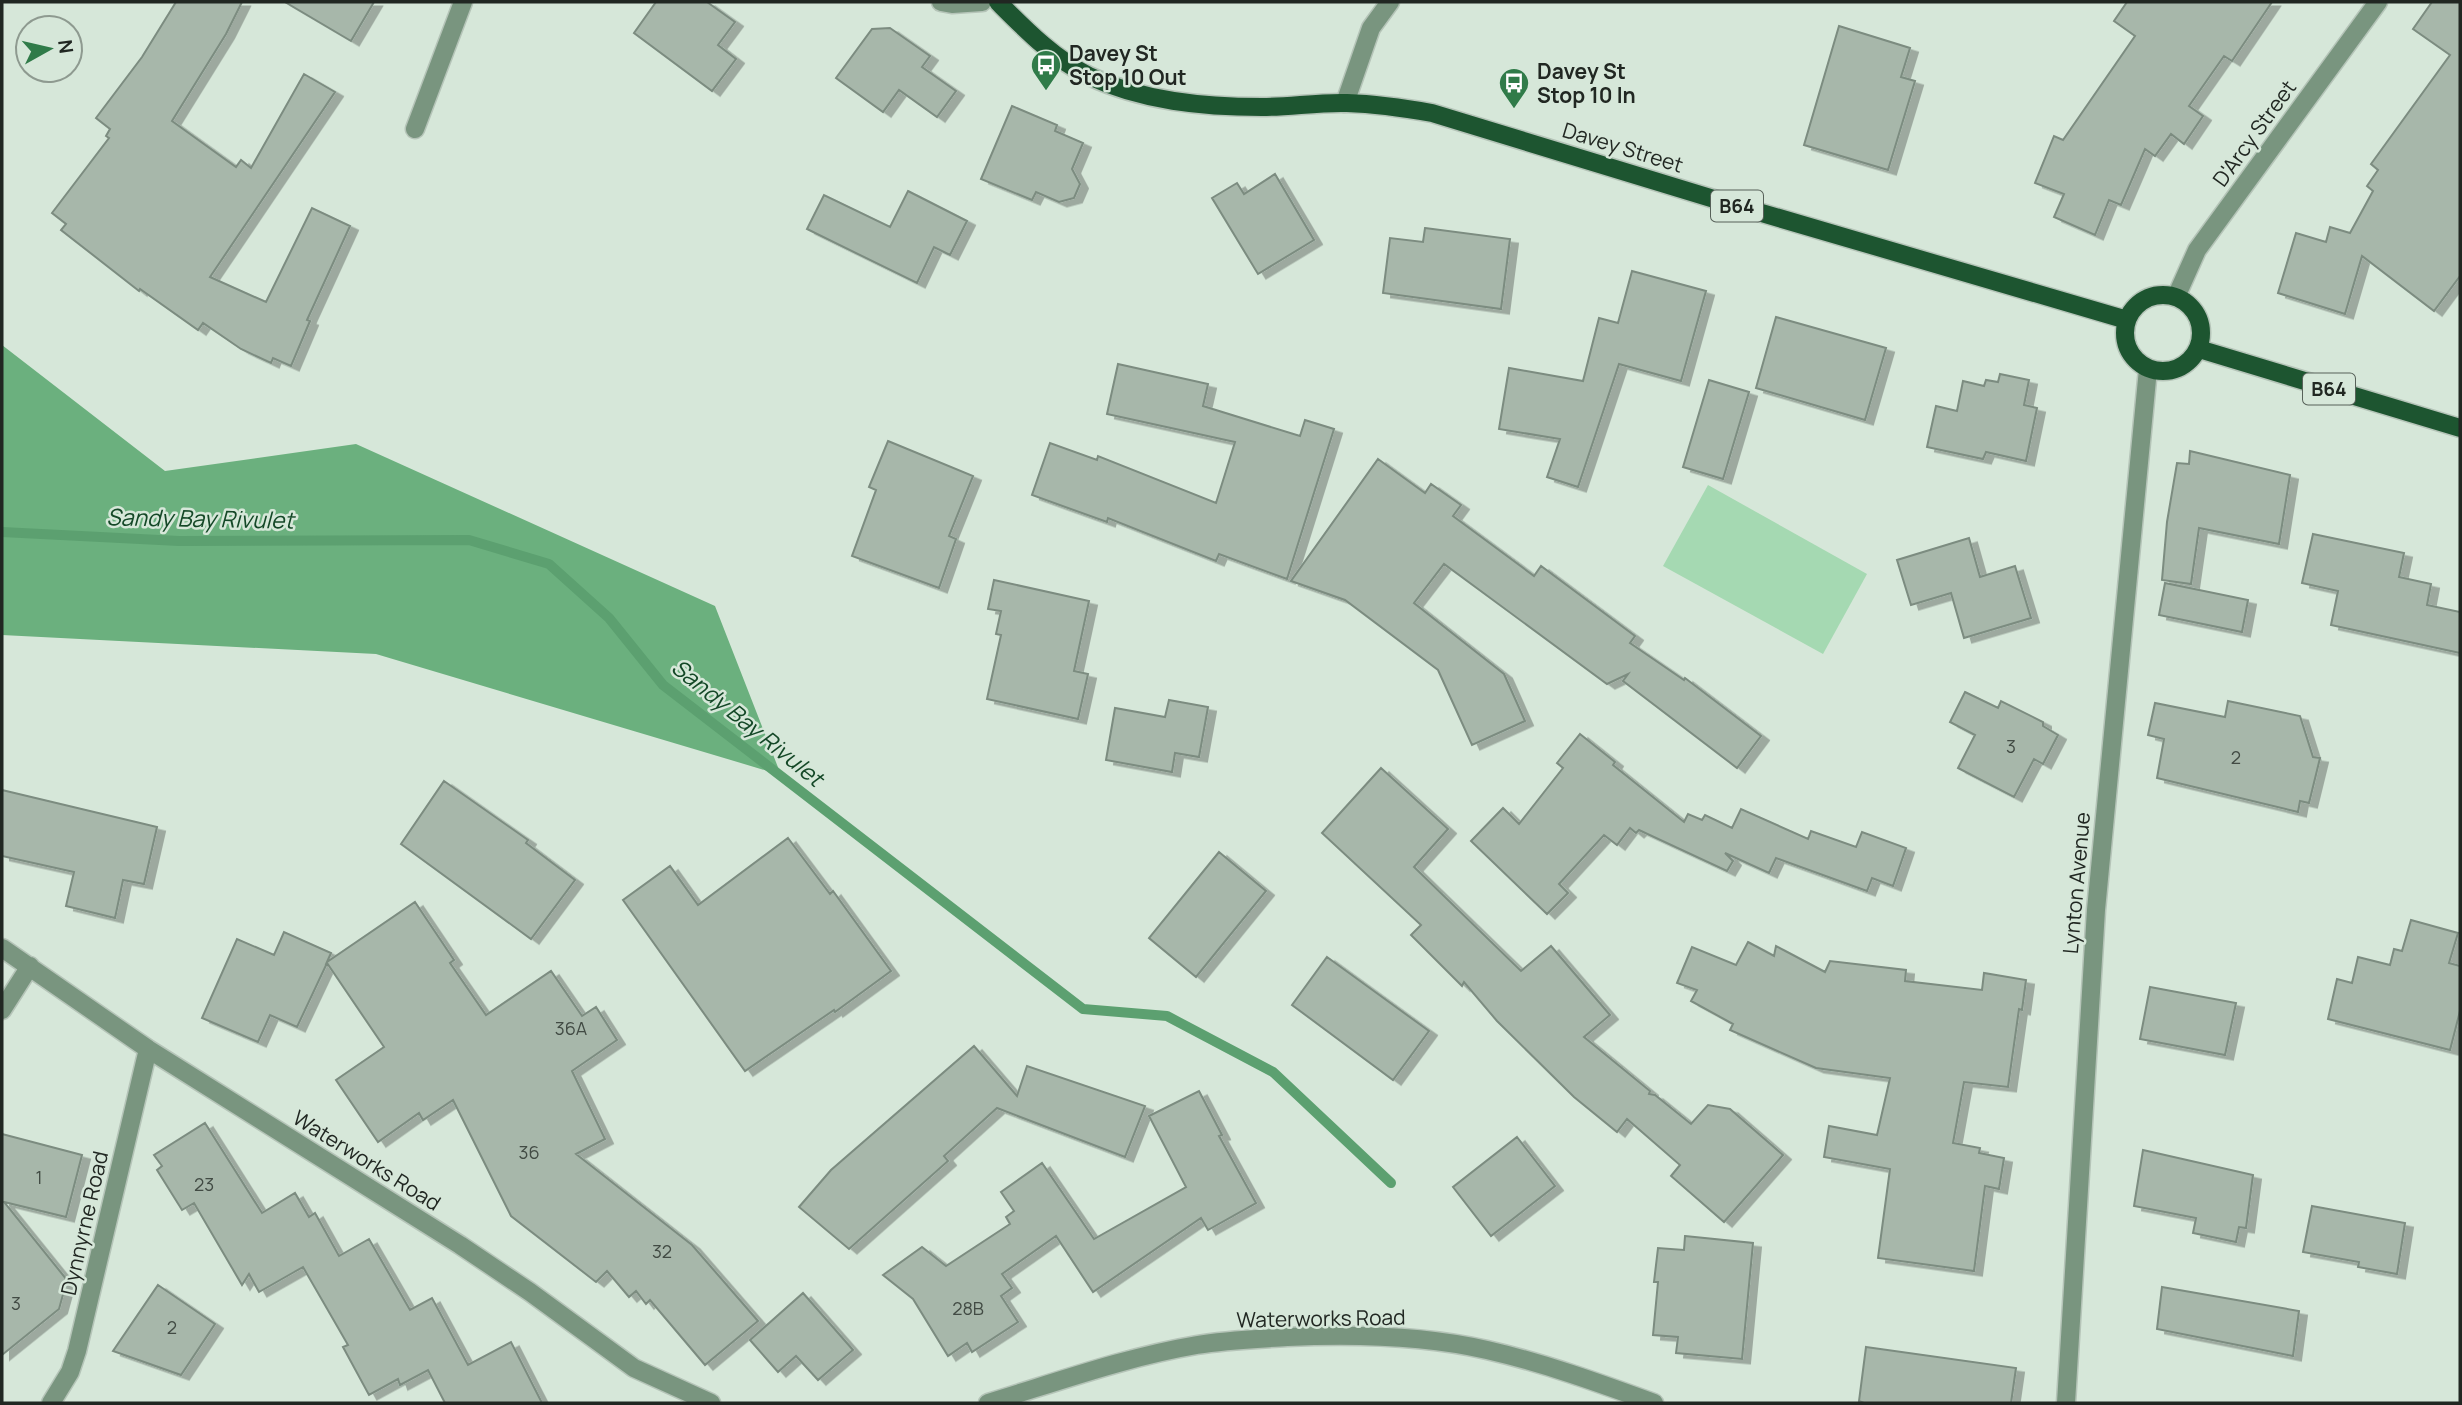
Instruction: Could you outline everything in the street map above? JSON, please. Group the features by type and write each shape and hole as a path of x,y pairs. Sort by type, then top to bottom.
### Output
{"main road":[{"name":"Davey Street","path":"998,2 1050,51 1087,75 1126,91 1204,105 1262,107 1345,103 1408,109 1470,123 1714,199 2127,320"},
{"path":"2153,296 2176,297 2196,312 2201,324 2199,349 2183,367 2160,372 2148,369 2130,354 2125,331 2127,320 2141,301 2153,296"},
{"name":"B64","path":"2199,349 2460,428"}],"street":[{"path":"415,129 463,2"},
{"path":"941,2 982,2"},
{"path":"1345,103 1371,28 1390,2"},
{"name":"D'Arcy Street","path":"2176,297 2197,250 2378,2"},
{"name":"Lynton Avenue","path":"2066,1403 2096,910 2148,369"},
{"name":"Waterworks Road","path":"2,947 148,1049 460,1245 634,1368 711,1403"},
{"path":"2,1010 30,966"},
{"name":"Dynnyrne Road","path":"51,1403 66,1382 77,1351 148,1049"},
{"name":"Waterworks Road","path":"988,1403 1152,1354 1199,1344 1248,1339 1367,1335 1427,1340 1484,1349 1546,1364 1654,1403"}],"green space":[{"path":"2,345 165,471 356,444 715,606 781,775 376,654 2,635"},
{"path":"1708,485 1867,574 1823,654 1663,566"}],"building":[{"path":"176,2 242,2 226,34 172,121 236,167 241,160 251,168 304,74 335,92 210,277 266,302 312,208 350,226 307,320 310,321 291,366 273,358 271,363 241,349 203,323 198,330 140,289 139,291 61,230 66,224 52,213 109,138 106,136 110,129 96,118 142,57"},
{"path":"285,2 374,2 351,41"},
{"path":"656,2 707,2 735,22 718,45 736,59 712,91 634,33"},
{"path":"2127,2 2272,2 2232,61 2224,56 2189,106 2203,116 2184,144 2171,134 2155,156 2145,149 2121,205 2109,200 2095,235 2054,217 2064,194 2035,183 2054,136 2063,140 2135,36 2114,21"},
{"path":"2432,2 2460,2 2460,276 2434,311 2362,256 2345,314 2278,293 2296,233 2326,242 2330,227 2350,233 2373,191 2367,186 2378,170 2371,164 2450,55 2413,29"},
{"path":"1839,26 1910,48 1901,77 1915,81 1888,170 1804,145"},
{"path":"890,28 930,56 922,67 956,91 937,117 899,90 883,112 836,78 872,29"},
{"path":"1012,106 1057,125 1055,131 1083,143 1072,169 1080,184 1074,198 1059,202 1036,192 1032,200 981,179"},
{"path":"1275,174 1314,240 1258,274 1212,198 1237,183 1244,194"},
{"path":"908,191 967,221 950,255 934,247 917,283 807,229 824,195 890,227"},
{"path":"1425,228 1510,239 1501,309 1383,293 1390,238 1423,242"},
{"path":"1632,271 1706,291 1681,381 1619,364 1578,487 1547,477 1560,439 1499,429 1509,368 1583,381 1599,318 1618,323"},
{"path":"1776,317 1886,348 1865,420 1756,388"},
{"path":"1118,364 1208,384 1203,406 1300,436 1305,420 1334,429 1287,579 1219,554 1216,561 1108,518 1107,522 1032,495 1050,443 1097,460 1098,456 1216,503 1235,442 1107,414"},
{"path":"2000,374 2029,380 2024,405 2037,408 2026,461 1986,452 1983,459 1927,447 1936,406 1957,411 1963,381 1984,386 1986,380 1998,382"},
{"path":"1709,380 1749,392 1723,479 1683,467"},
{"path":"888,441 973,476 949,536 956,539 939,588 852,556 876,490 869,487"},
{"path":"2190,451 2290,475 2279,544 2199,528 2191,584 2162,580 2167,522 2177,463 2189,464"},
{"path":"1378,459 1425,493 1431,484 1461,505 1453,516 1534,576 1541,566 1635,636 1630,643 1684,680 1685,678 1761,736 1737,768 1623,681 1628,674 1607,684 1444,564 1414,603 1504,674 1525,721 1472,745 1438,670 1345,600 1291,581"},
{"path":"2313,534 2404,553 2399,577 2431,584 2427,605 2460,612 2460,653 2331,625 2338,591 2302,583"},
{"path":"1969,538 1980,577 2015,566 2031,618 1964,638 1951,593 1911,605 1897,560"},
{"path":"994,580 1089,601 1074,671 1088,674 1078,719 987,699 1001,635 996,634 1001,611 988,609"},
{"path":"2165,583 2248,600 2242,632 2159,615"},
{"path":"1965,692 1998,708 2001,701 2043,722 2043,726 2058,735 2043,764 2034,759 2014,797 1958,768 1975,735 1950,722"},
{"path":"1169,700 1208,707 1199,757 1175,753 1172,772 1106,760 1115,708 1165,717"},
{"path":"2228,701 2300,716 2313,757 2320,758 2309,803 2300,801 2298,812 2157,778 2164,739 2148,735 2155,703 2225,717"},
{"path":"1580,734 1615,762 1613,765 1684,822 1688,814 1702,820 1705,815 1732,828 1741,809 1808,839 1811,831 1856,847 1862,832 1906,848 1893,886 1872,878 1867,891 1776,858 1769,873 1725,853 1733,861 1727,871 1639,830 1636,833 1630,828 1617,845 1604,835 1559,884 1568,893 1547,914 1471,841 1503,808 1519,824 1563,768 1557,763"},
{"path":"1381,768 1448,829 1414,867 1521,971 1551,946 1610,1015 1584,1037 1650,1091 1649,1094 1655,1095 1691,1124 1708,1105 1730,1109 1783,1155 1724,1222 1671,1176 1680,1165 1627,1119 1617,1132 1574,1097 1497,1021 1464,982 1462,986 1411,935 1421,925 1322,833"},
{"path":"444,781 528,840 526,843 575,880 531,939 401,844"},
{"path":"2,790 157,827 144,884 123,880 115,918 66,906 74,872 2,856"},
{"path":"788,838 830,894 833,891 891,971 835,1012 834,1010 745,1071 623,900 670,866 698,905"},
{"path":"1219,852 1266,891 1196,977 1149,938"},
{"path":"415,902 454,960 450,963 486,1015 551,971 582,1016 596,1007 617,1040 572,1071 605,1139 576,1154 692,1245 758,1321 705,1365 650,1300 646,1304 636,1291 629,1297 607,1271 596,1282 511,1216 453,1100 423,1120 419,1113 378,1142 336,1080 384,1047 327,963 297,1027 270,1015 258,1042 202,1018 237,939 274,955 284,932 331,953 327,962"},
{"path":"2411,920 2458,933 2449,963 2460,966 2460,1011 2450,1050 2328,1019 2337,979 2352,983 2358,957 2390,965 2394,949 2402,951"},
{"path":"1748,942 1774,956 1776,946 1825,972 1830,961 1906,970 1905,981 1982,990 1984,973 2026,980 2008,1087 1964,1082 1953,1143 1980,1148 1979,1153 2004,1158 1999,1189 1985,1186 1974,1271 1878,1258 1890,1169 1824,1157 1829,1126 1877,1135 1890,1078 1816,1068 1730,1030 1733,1024 1691,1001 1697,990 1677,983 1692,947 1736,965"},
{"path":"1327,957 1429,1031 1393,1080 1292,1005"},
{"path":"2150,987 2236,1003 2225,1055 2140,1039"},
{"path":"974,1046 1017,1096 1027,1066 1145,1106 1125,1157 997,1108 944,1156 948,1161 849,1249 799,1207 831,1170"},
{"path":"1199,1091 1222,1135 1219,1136 1256,1203 1208,1230 1201,1218 1093,1292 1056,1236 1002,1274 1012,1288 1001,1296 1018,1322 972,1352 967,1343 948,1356 913,1299 883,1275 922,1247 946,1266 1010,1224 1006,1217 1014,1211 1001,1192 1042,1163 1094,1239 1186,1187 1149,1116"},
{"path":"205,1123 262,1213 295,1193 309,1217 315,1213 339,1256 369,1239 410,1310 432,1298 468,1365 511,1342 542,1403 445,1403 428,1370 400,1385 398,1379 369,1395 343,1347 348,1345 303,1267 259,1292 249,1274 242,1285 194,1203 182,1210 157,1170 162,1166 154,1155"},
{"path":"2,1134 82,1155 66,1217 4,1202 67,1280 59,1309 2,1355"},
{"path":"1517,1137 1555,1186 1491,1236 1453,1187"},
{"path":"2143,1150 2253,1175 2246,1228 2239,1227 2236,1242 2193,1233 2196,1218 2134,1206"},
{"path":"2312,1206 2405,1223 2397,1274 2358,1267 2359,1262 2303,1252"},
{"path":"1685,1236 1753,1243 1742,1359 1676,1353 1678,1337 1653,1335 1658,1248 1684,1250"},
{"path":"158,1285 215,1324 181,1375 113,1351"},
{"path":"2162,1287 2299,1311 2293,1356 2157,1329"},
{"path":"803,1293 853,1350 818,1380 796,1356 778,1372 750,1340"},
{"path":"1866,1347 2016,1368 2011,1403 1864,1403 1859,1401"}],"waterway":[{"name":"Sandy Bay Rivulet","path":"2,532 179,541 469,540 549,564 609,618 663,685 1083,1009 1167,1016 1273,1072 1391,1183"}],"place":[{"name":"Davey St Stop 10 Out","path":"1046,92"},
{"name":"Davey St Stop 10 In","path":"1514,110"}]}
